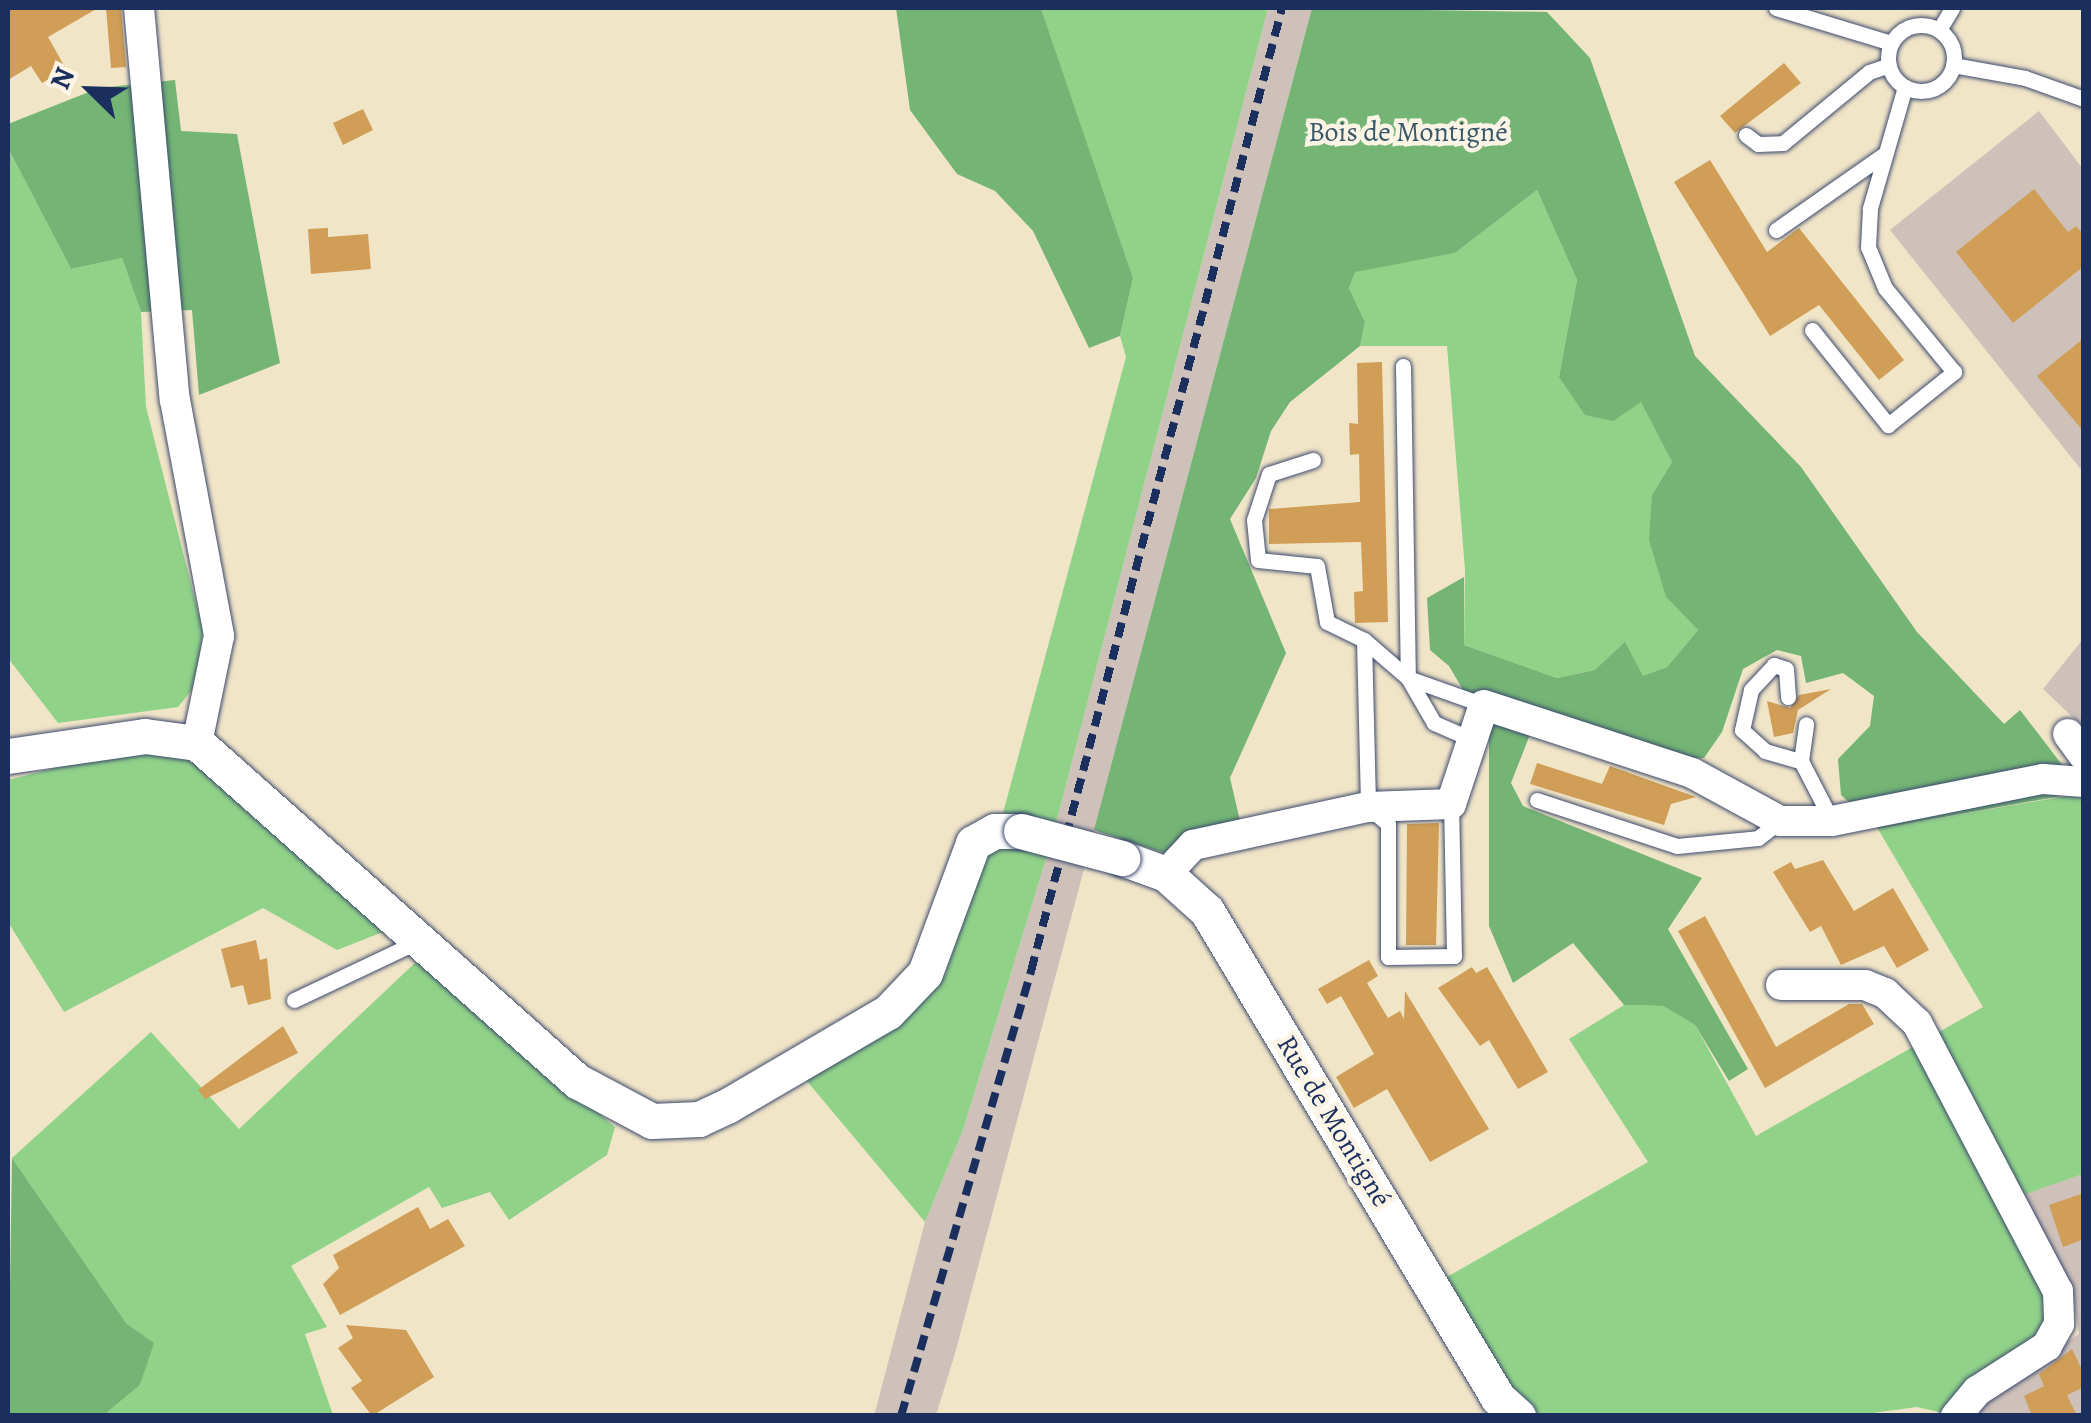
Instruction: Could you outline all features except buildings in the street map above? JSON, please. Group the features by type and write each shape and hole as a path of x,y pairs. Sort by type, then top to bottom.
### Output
{"street":[{"path":"139,8 175,400 219,636 197,743"},
{"path":"1166,874 1193,845 1368,807 1451,804 1484,705 1692,773 1780,820 1832,821 2042,780 2084,782"},
{"path":"8,756 145,736 197,743 419,941"},
{"name":"Rue de Montigné","path":"419,941 601,1099 652,1121 699,1119 888,1012 913,990 925,972 966,853 984,834 1021,831 1166,874 1208,911 1498,1398 1518,1416"},
{"path":"1780,985 1865,985 1885,992 1917,1023 2058,1291 2059,1324 2048,1346 1977,1391 1956,1416"}],"lane":[{"path":"1776,8 1892,43"},
{"path":"1939,30 1952,8"},
{"path":"1918,25 1939,30 1954,52 1954,66 1934,88 1905,87 1888,65 1892,43 1918,25"},
{"path":"1746,135 1758,144 1783,143 1869,72 1888,65"},
{"path":"1954,66 2025,78 2084,99"},
{"path":"1812,330 1888,425 1954,372 1885,288 1868,247 1883,155 1905,87"},
{"path":"1776,230 1883,155"},
{"path":"1403,366 1408,678"},
{"path":"1313,460 1269,474 1254,520 1258,560 1317,566 1326,622 1364,640 1408,678 1434,722 1474,740"},
{"path":"1364,640 1368,807 1388,824 1388,957 1454,956 1451,804"},
{"path":"1788,697 1786,669 1774,664 1751,690 1742,730 1765,751 1801,761"},
{"path":"1408,678 1484,705"},
{"path":"1806,724 1801,761 1832,821"},
{"path":"1537,800 1677,846 1758,838 1780,820"},
{"path":"294,1000 419,941"}],"shaded area":[{"path":"1268,8 1312,8 1092,840 1054,831"},
{"path":"2039,111 2083,169 2083,472 1890,230"},
{"path":"2083,639 2083,727 2043,689"},
{"path":"1049,849 1087,858 954,1357 936,1415 874,1416 925,1222 963,1130"},
{"path":"2083,1174 2083,1415 1982,1415 1974,1408 2079,1334 2074,1302 2022,1195"}],"green space":[{"path":"896,8 1041,8 1133,278 1120,336 1089,348 1033,231 995,191 957,174 910,110"},
{"path":"1041,8 1268,8 1054,831 1003,813 1126,357 1120,336 1133,278"},
{"name":"Bois de Montigné","path":"1312,8 1547,12 1590,58 1695,356 1801,467 1917,632 2004,724 2020,710 2083,792 1878,829 1841,795 1838,759 1870,726 1874,696 1843,673 1806,683 1801,656 1777,650 1743,669 1722,732 1704,758 1670,759 1531,732 1511,783 1523,806 1702,878 1668,929 1748,1069 1729,1081 1695,1025 1663,1006 1624,1005 1573,943 1513,983 1489,926 1489,734 1449,666 1430,650 1427,598 1464,577 1464,645 1557,678 1595,670 1625,642 1643,676 1667,667 1698,630 1666,597 1649,540 1652,495 1672,462 1641,402 1613,421 1585,415 1559,377 1577,280 1537,190 1455,253 1355,272 1349,288 1365,322 1360,346 1290,402 1271,431 1256,478 1230,519 1286,653 1230,778 1240,821 1199,828 1164,853 1094,830"},
{"path":"175,80 181,131 237,134 280,363 199,395 192,310 141,312 122,258 71,269 8,148 8,124 99,88"},
{"path":"8,148 71,269 122,258 141,312 146,407 203,631 195,686 178,707 58,723 8,658"},
{"path":"1537,190 1577,280 1559,377 1641,401 1672,462 1652,495 1666,597 1698,630 1667,667 1642,677 1595,670 1557,678 1464,645 1465,570 1447,346 1360,346 1365,322 1349,288 1355,271 1455,253"},
{"path":"130,749 177,753 215,775 383,932 337,950 263,908 64,1012 8,922 8,780"},
{"path":"2083,793 2083,1174 2023,1195 2052,1296 2043,1342 1943,1413 1917,1407 1850,1416 1536,1415 1506,1388 1440,1281 1648,1162 1569,1039 1624,1005 1663,1006 1695,1025 1756,1136 1983,1007 1878,829"},
{"path":"1004,842 1049,849 963,1130 925,1222 806,1080 908,1016 945,975 983,856"},
{"path":"417,961 615,1127 607,1155 509,1220 490,1192 442,1208 429,1187 291,1266 327,1327 305,1334 333,1415 104,1415 140,1385 153,1343 127,1324 12,1158 151,1032 239,1129"},
{"path":"12,1158 127,1324 154,1343 140,1385 104,1415 8,1415"}],"railway":[{"path":"901,1416 1031,971 1282,8"}]}
